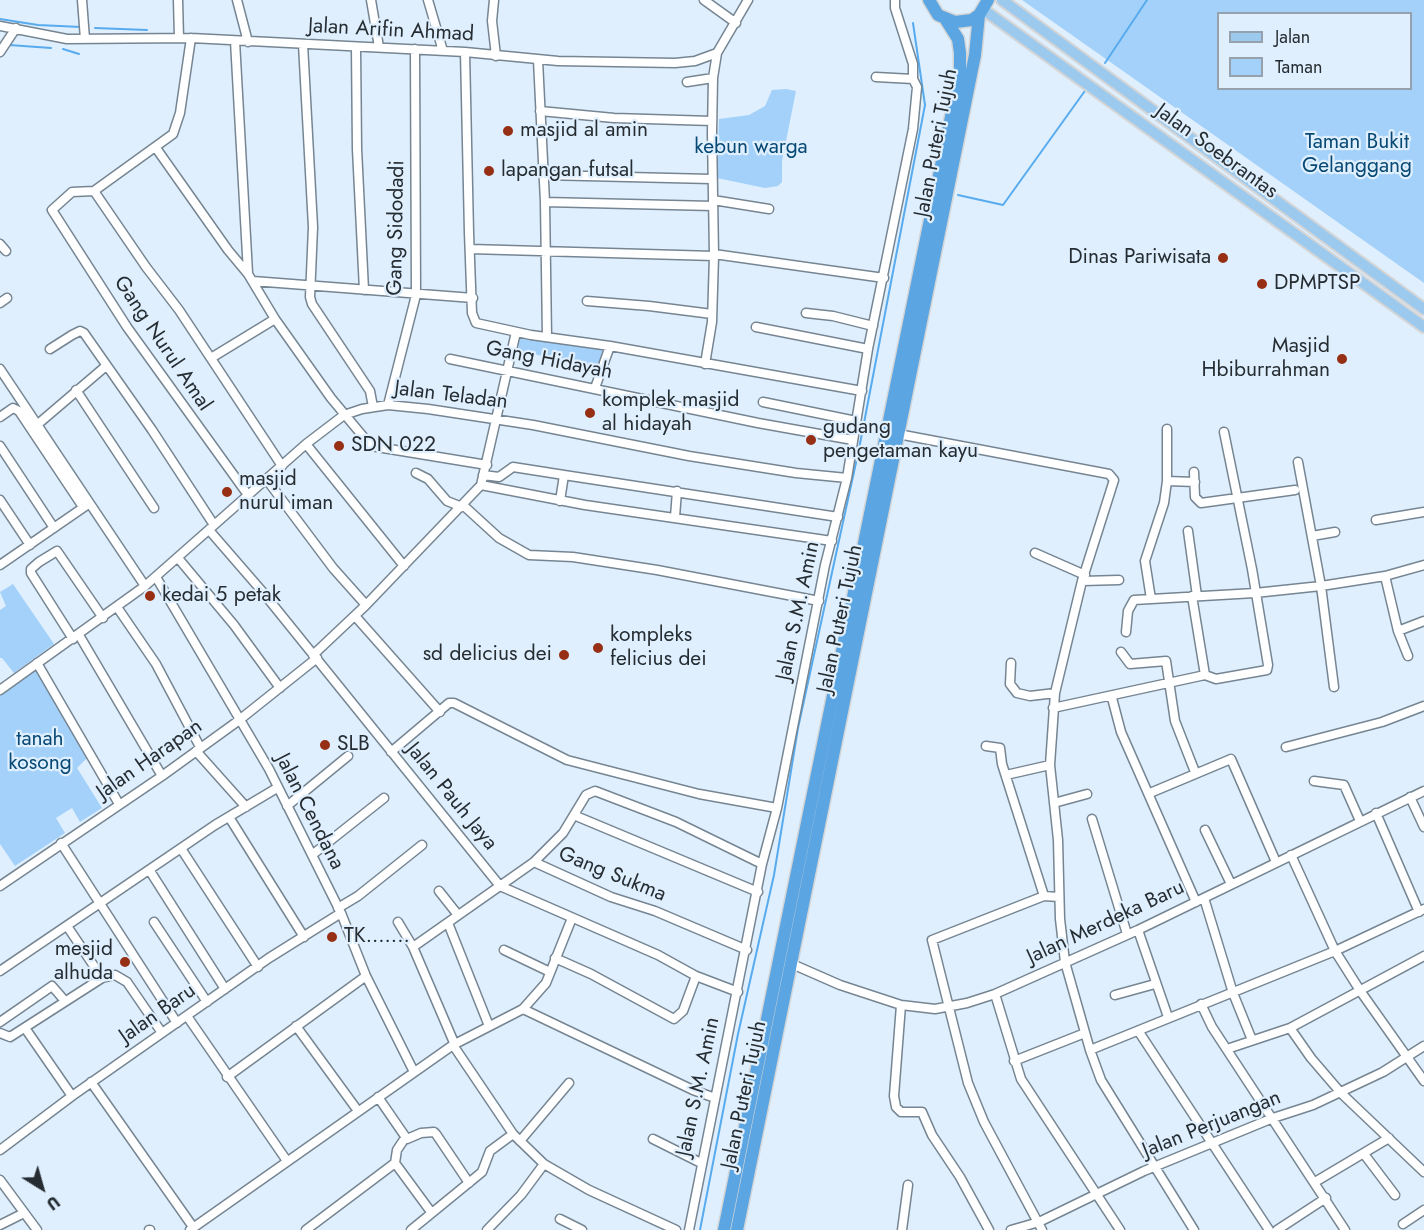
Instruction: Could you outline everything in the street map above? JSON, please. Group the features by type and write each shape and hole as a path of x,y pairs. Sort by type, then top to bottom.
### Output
{"highway":[{"name":"Jalan Puteri Tujuh","path":"724,1230 960,68 958,39 929,0"},
{"name":"Jalan Puteri Tujuh","path":"737,1230 983,8"},
{"path":"946,20 963,22 983,8"}],"main road":[{"name":"Jalan Soebrantas","path":"1002,0 1011,4 1227,166 1424,309"},
{"name":"Jalan Soebrantas","path":"983,8 1424,327"},
{"path":"977,35 984,24 997,19"},
{"path":"1218,177 1227,166"}],"street":[{"path":"82,0 85,39"},
{"path":"178,0 179,38"},
{"path":"237,0 248,42"},
{"path":"371,0 379,47"},
{"path":"428,0 443,51"},
{"path":"494,0 492,21 496,56"},
{"path":"705,0 736,22"},
{"path":"705,364 712,314 714,255 711,179 713,78 717,53 748,0"},
{"name":"Jalan S.M. Amin","path":"689,1230 701,1163 747,950 762,864 777,808 819,601 847,478 868,349 913,129 917,87 913,79 913,64 895,8 896,0"},
{"name":"Jalan Arifin Ahmad","path":"0,26 59,38 191,38 465,52 538,60 675,63 695,61 717,53"},
{"path":"0,52 16,28"},
{"path":"191,38 173,135 123,168 94,191 212,358 282,466"},
{"path":"236,41 251,278"},
{"path":"303,44 313,227 312,304 370,391 374,407"},
{"path":"356,47 357,149 364,290"},
{"name":"Gang Sidodadi","path":"388,405 416,295 415,49"},
{"path":"465,52 472,313 476,323 484,327 610,346 862,391"},
{"path":"538,60 545,202 547,337"},
{"path":"876,77 913,79"},
{"path":"687,82 713,78"},
{"path":"540,111 624,118 712,121"},
{"path":"156,148 228,250 251,278 275,319 344,415 370,446 487,465"},
{"path":"544,175 711,179"},
{"name":"Gang Nurul Amal","path":"94,191 72,192 52,210 127,327 248,495"},
{"path":"545,202 713,203 770,208"},
{"path":"470,249 545,253 714,255 884,278"},
{"path":"251,278 311,286 473,298"},
{"path":"587,301 712,314"},
{"path":"806,313 833,316 873,326"},
{"path":"212,358 275,319"},
{"path":"756,327 868,349"},
{"name":"Jalan Pauh Jaya","path":"50,349 80,331 93,345 152,430 211,527 500,886 658,956 696,976 738,992"},
{"path":"516,332 498,421 481,485 560,501 675,517 758,532 832,541"},
{"path":"595,388 610,346"},
{"name":"Gang Hidayah","path":"450,359 508,373 550,378 758,423 853,440"},
{"path":"38,424 106,366"},
{"path":"1,371 38,424 85,504"},
{"path":"76,390 154,508"},
{"path":"763,402 856,421"},
{"name":"Jalan Teladan","path":"0,690 145,586 306,444 344,415 374,407 388,405 533,425 700,458 796,473 847,478"},
{"path":"0,417 14,408 20,411 145,586"},
{"path":"1151,599 1145,561 1164,503 1167,481 1167,429"},
{"path":"1053,708 1112,698 1205,675 1216,679 1266,670 1268,665 1224,432"},
{"path":"898,434 1111,475 1114,483 1083,578 1053,708 1050,765 1065,962 1090,1050 1109,1095 1194,1230"},
{"path":"306,444 404,567"},
{"path":"0,446 53,527"},
{"path":"1298,462 1321,586 1335,687"},
{"path":"483,475 499,477 513,467 838,517"},
{"path":"1194,472 1195,497 1201,503 1238,500 1295,490"},
{"path":"416,473 428,479 447,501 463,506 499,538 529,555 573,557 646,568 819,601"},
{"path":"560,501 564,475"},
{"path":"267,480 333,568 366,605"},
{"path":"1167,481 1195,482"},
{"name":"Jalan Harapan","path":"0,886 162,776 280,688 356,616 481,485"},
{"path":"675,517 677,491"},
{"path":"0,500 29,543"},
{"path":"2,560 85,504"},
{"path":"1376,520 1424,512"},
{"path":"1188,531 1205,675"},
{"path":"1312,536 1335,532"},
{"path":"103,618 57,551 31,569 31,573 76,637 162,776"},
{"path":"1035,553 1083,578 1119,580"},
{"path":"178,558 234,625 280,688"},
{"path":"1125,632 1131,603 1134,600 1255,593 1321,586 1385,576 1424,565"},
{"path":"1385,576 1398,632 1408,656"},
{"name":"Jalan Cendana","path":"156,577 287,806 339,911 366,976 414,1072"},
{"path":"117,607 156,664 198,749 246,807"},
{"path":"356,616 440,712"},
{"path":"1398,632 1424,621"},
{"path":"1121,652 1130,664 1166,661 1175,720 1195,772"},
{"path":"38,663 119,804"},
{"path":"1011,663 1010,684 1017,693 1030,696 1055,693"},
{"path":"1112,698 1121,732 1200,900 1252,1040"},
{"path":"391,752 449,703 454,703 567,760 699,794 777,808"},
{"path":"1286,747 1382,722 1424,706"},
{"path":"986,746 1000,748 1005,775 1044,896"},
{"path":"287,806 348,756"},
{"path":"1150,793 1195,772 1231,759 1276,862"},
{"path":"1005,775 1050,765"},
{"path":"1314,781 1344,785 1360,821"},
{"path":"0,971 229,817 277,788"},
{"name":"Jalan Merdeka Baru","path":"792,964 840,986 901,1005 947,1008 995,994 1138,930 1424,791"},
{"path":"534,862 563,833 590,792 603,793 676,822 762,864"},
{"path":"1054,803 1087,794"},
{"path":"1410,797 1424,827"},
{"path":"312,855 372,810 384,798"},
{"path":"1090,1050 1335,951 1421,910 1376,813"},
{"path":"576,816 758,892"},
{"path":"229,817 304,937"},
{"path":"1092,819 1127,934"},
{"path":"1205,830 1231,884"},
{"path":"61,843 177,1023"},
{"name":"Jalan Baru","path":"0,1150 91,1082 304,937 422,845"},
{"path":"182,850 258,967"},
{"path":"1291,855 1335,951 1360,992 1424,1081"},
{"name":"Gang Sukma","path":"413,947 534,862 611,897 655,911 747,950"},
{"path":"150,871 225,990"},
{"path":"439,891 458,915"},
{"path":"1040,1226 984,1122 968,1083 947,1008 932,940 1044,896 1059,897"},
{"path":"91,1082 192,1229 454,1045 523,1009 540,993 572,918"},
{"path":"154,922 207,1002"},
{"path":"398,922 413,947 454,1045 513,1134 544,1164 589,1190 676,1230"},
{"path":"448,923 489,1026"},
{"path":"67,926 102,978"},
{"path":"1138,930 1168,1017"},
{"path":"504,950 550,972"},
{"path":"1227,1049 1290,1028 1424,956"},
{"path":"555,958 591,974 674,1019 683,1011 696,976"},
{"path":"0,1032 10,1037 102,978 115,975 127,982 162,1034"},
{"path":"227,1077 366,976"},
{"path":"1115,995 1155,984"},
{"path":"0,1023 52,986 65,1001"},
{"path":"995,994 1021,1079 1119,1230"},
{"path":"1201,1004 1227,1049 1346,1230"},
{"path":"901,1005 894,1096 897,1107 901,1112 922,1112 932,1135 960,1177 989,1230"},
{"path":"523,1009 693,1090 715,1098"},
{"path":"187,1016 286,1161"},
{"path":"296,1026 358,1112"},
{"path":"25,1028 72,1096"},
{"path":"1290,1028 1311,1058 1341,1093 1424,1172"},
{"path":"1014,1061 1085,1032"},
{"path":"1139,1032 1269,1230"},
{"name":"Jalan Perjuangan","path":"1011,1230 1040,1226 1096,1192 1273,1118 1341,1093 1424,1047"},
{"path":"520,1141 569,1083"},
{"path":"378,1097 405,1140"},
{"path":"431,1212 395,1163 396,1150 405,1140 420,1133 434,1132 469,1183"},
{"path":"411,1230 482,1172 490,1151 513,1134"},
{"path":"1315,1182 1389,1138"},
{"path":"653,1139 701,1163"},
{"path":"1364,1154 1395,1195"},
{"path":"306,1230 395,1163"},
{"path":"492,1229 544,1164"},
{"path":"0,1180 37,1230"},
{"path":"902,1230 908,1185"},
{"path":"1278,1230 1326,1198"},
{"path":"1403,1224 1424,1209"},
{"path":"0,1225 24,1213"},
{"path":"560,1219 582,1230"}],"green space":[{"name":"Taman Bukit Gelanggang","path":"1022,0 1424,0 1424,283"},
{"name":"kebun warga","path":"772,90 796,91 782,161 782,182 778,186 765,188 717,178 719,119 749,115 765,106"},
{"path":"521,330 609,344 600,366 562,361 518,350"},
{"name":"tanah kosong","path":"13,584 54,644 14,673 0,658 0,610 6,606 0,592"},
{"name":"tanah kosong","path":"38,667 89,756 77,768 102,808 80,822 72,808 56,818 65,833 15,866 0,844 0,694"}],"waterway":[{"path":"1105,63 1147,0"},
{"path":"0,19 38,25 81,27"},
{"path":"700,1230 738,1034 774,875 798,728 859,449 925,105 913,23"},
{"path":"95,28 147,30"},
{"path":"9,45 51,48"},
{"path":"63,49 79,54"},
{"path":"958,195 1003,205 1087,88"}],"place":[{"name":"masjid al amin","path":"508,131"},
{"name":"lapangan futsal","path":"489,171"},
{"name":"Dinas Pariwisata","path":"1223,258"},
{"name":"DPMPTSP","path":"1262,284"},
{"name":"Masjid Hbiburrahman","path":"1342,359"},
{"name":"komplek masjid al hidayah","path":"590,413"},
{"name":"gudang pengetaman kayu","path":"811,440"},
{"name":"SDN 022","path":"339,446"},
{"name":"masjid nurul iman","path":"227,492"},
{"name":"kedai 5 petak","path":"150,596"},
{"name":"kompleks felicius dei","path":"598,648"},
{"name":"sd delicius dei","path":"564,655"},
{"name":"SLB","path":"325,745"},
{"name":"TK.......","path":"332,937"},
{"name":"mesjid alhuda","path":"125,962"}]}
